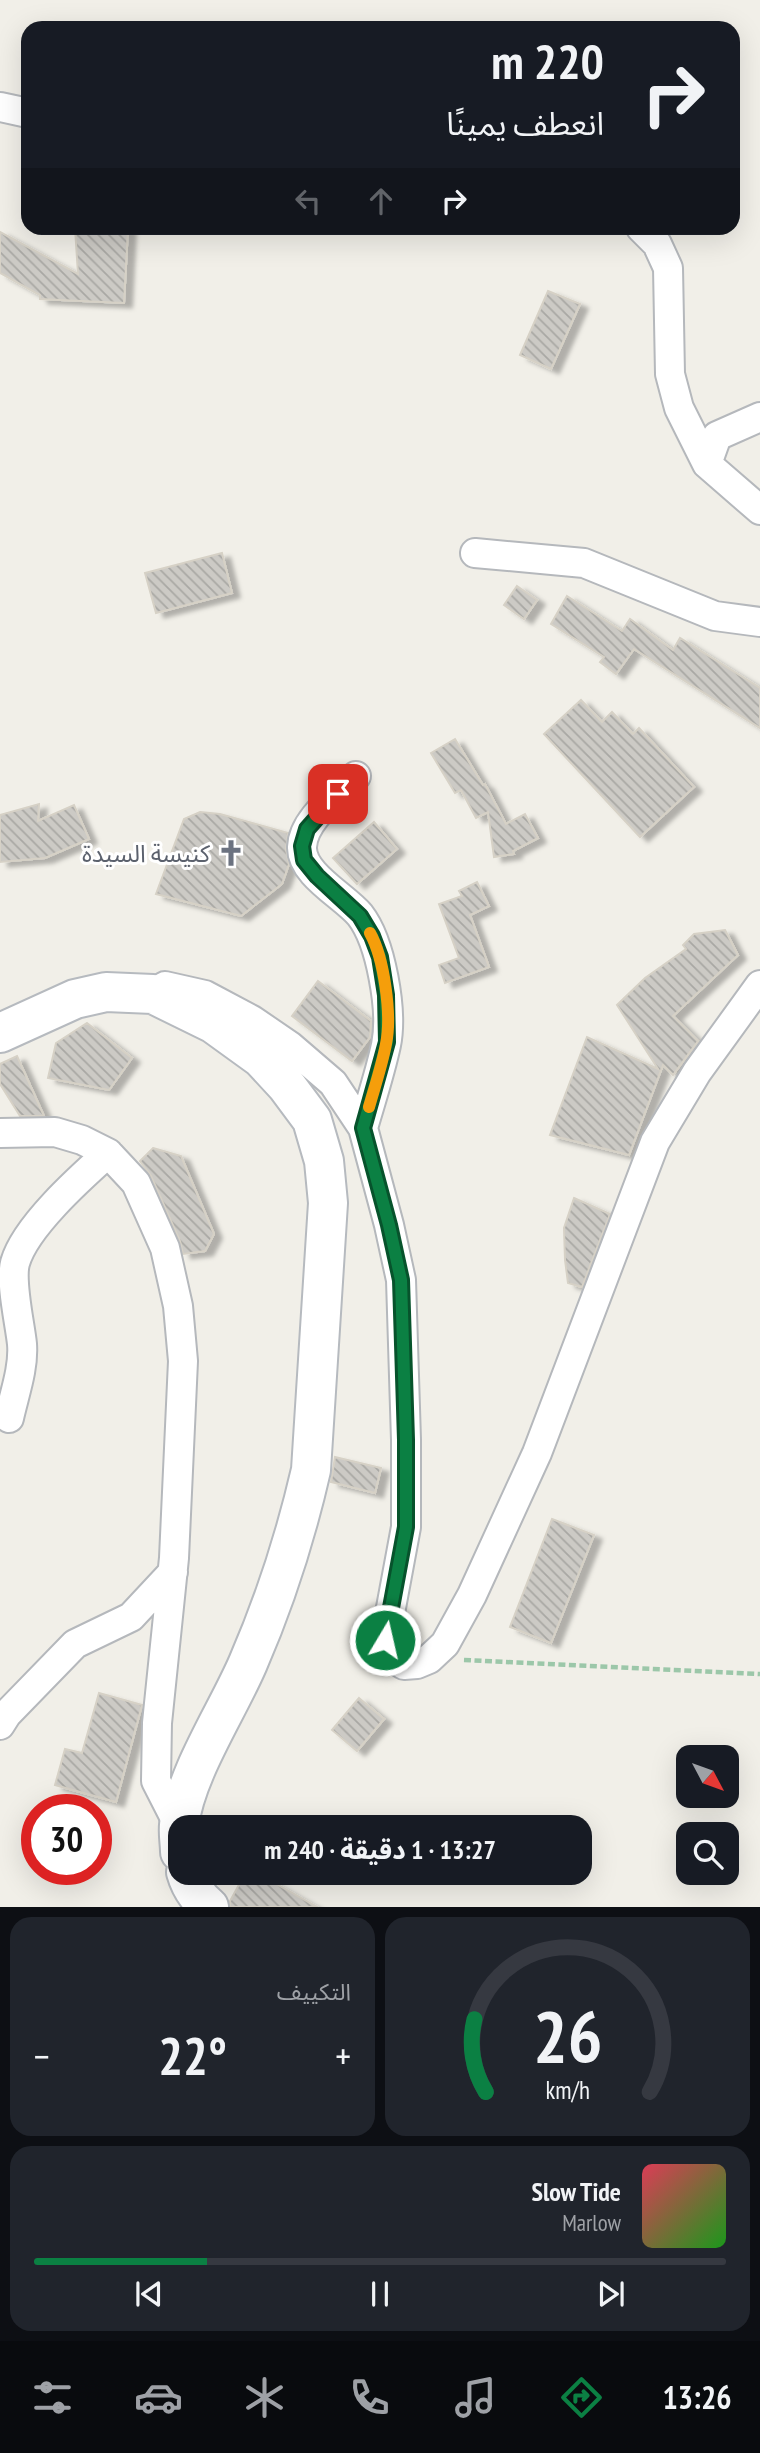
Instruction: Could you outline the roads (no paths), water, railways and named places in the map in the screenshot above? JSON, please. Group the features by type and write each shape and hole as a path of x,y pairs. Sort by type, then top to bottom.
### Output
{"main road":[{"path":"0,1033 75,999 106,992 153,994 214,1024 261,1058 286,1085 312,1120 324,1161 328,1203 311,1470 302,1512 276,1589 252,1652 215,1727 188,1792 184,1815"},
{"path":"190,1885 209,1907"}],"street":[{"path":"0,107 21,112"},
{"path":"647,235 657,244 668,268 670,374 678,408 708,464 760,510"},
{"path":"708,464 718,436 760,417"},
{"path":"475,553 584,563 715,616 760,622"},
{"path":"356,776 307,829 302,846 304,860 317,876 360,916 380,957 386,995 387,1042 363,1128"},
{"path":"153,994 165,986 205,995 252,1020 290,1045 333,1083 363,1128 401,1280 406,1527 385,1640 392,1657 404,1665 429,1659 445,1644 472,1595 537,1453 655,1142 696,1072 760,985"},
{"path":"0,1133 55,1132 82,1140 108,1153 136,1183 165,1248 178,1306 183,1361 173,1572 157,1723 156,1781 170,1815"},
{"path":"9,1418 22,1346 17,1321 14,1265 24,1244 47,1213 66,1191 108,1153"},
{"path":"0,1725 7,1714 75,1644 131,1617 173,1572"}],"place":[{"name":"كنيسة السيدة","path":"231,853"}]}
